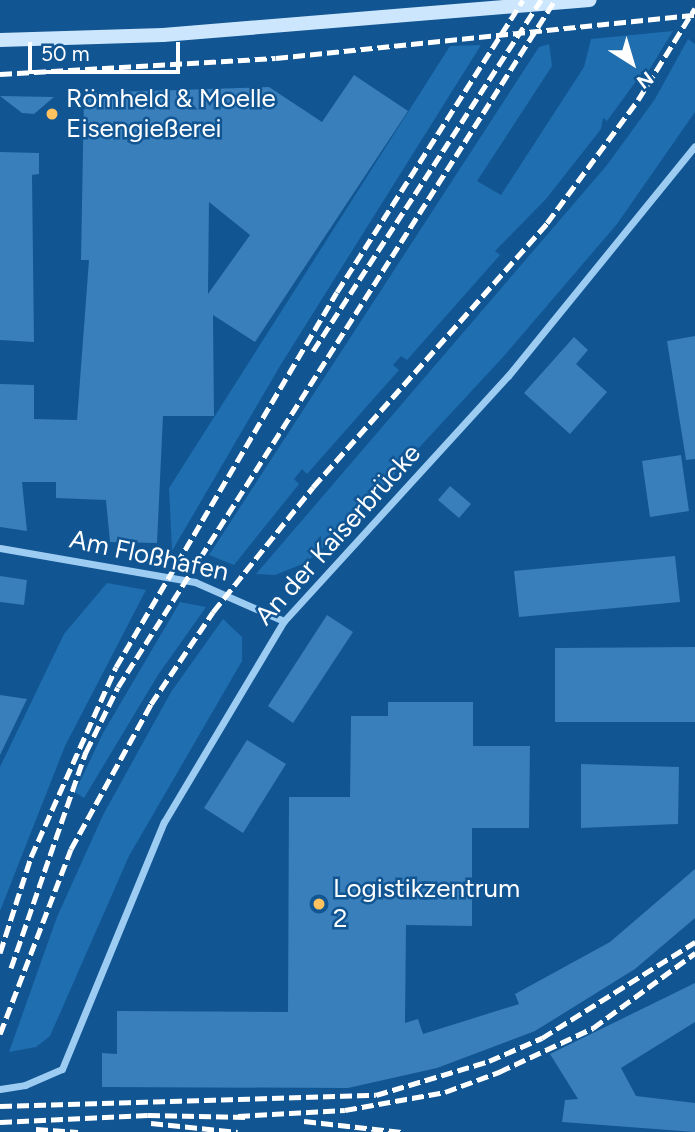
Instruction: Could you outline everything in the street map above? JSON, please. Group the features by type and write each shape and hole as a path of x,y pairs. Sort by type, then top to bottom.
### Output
{"main road":[{"path":"0,40 163,35 590,0"}],"street":[{"name":"An der Kaiserbrücke","path":"0,1089 54,1075 66,1062 164,822 284,621 508,376 695,146"},
{"name":"Am Floßhafen","path":"0,548 195,582 284,621"}],"shaded area":[{"path":"673,31 646,75 642,73 607,121 603,118 601,129 546,199 495,251 500,255 407,360 401,356 393,365 399,370 307,474 302,469 294,479 299,484 234,565 209,555 539,47 549,44 552,66 477,181 501,195 584,67 591,39"},
{"path":"688,39 695,44 695,112 617,224 504,356 340,533 305,563 275,575 256,574 607,165 655,99"},
{"path":"481,45 280,366 172,551 169,488 450,46"},
{"path":"107,583 146,590 65,746 0,911 0,767 64,634"},
{"path":"180,602 206,607 158,675 84,798 75,792 103,733"},
{"path":"223,619 242,637 242,661 129,856 50,1036 36,1047 9,1052 57,917 103,815 171,692"}],"building":[{"path":"354,75 408,111 255,342 213,315 214,416 163,416 157,543 110,542 106,500 56,498 56,482 22,482 27,531 0,527 0,384 34,385 34,419 77,420 89,260 81,260 84,93 269,87 322,122","holes":["209,202 250,235 208,294"]},
{"path":"0,96 54,97 34,114 22,113"},
{"path":"0,152 39,153 39,174 32,175 34,342 0,340"},
{"path":"695,336 695,459 686,460 667,341"},
{"path":"574,337 588,350 576,364 607,392 570,434 524,393"},
{"path":"681,455 689,511 650,517 642,461"},
{"path":"450,486 471,504 459,518 438,500"},
{"path":"675,556 680,602 519,617 514,571"},
{"path":"0,576 27,580 24,605 0,602"},
{"path":"327,615 353,632 293,723 268,706"},
{"path":"695,647 695,722 555,722 555,648"},
{"path":"0,695 27,699 0,755"},
{"path":"388,702 473,702 473,746 530,746 529,828 472,828 472,926 406,925 405,1023 418,1019 423,1034 519,1004 515,994 610,942 695,869 695,918 635,969 535,1031 437,1068 348,1088 102,1087 102,1053 117,1054 117,1011 288,1012 289,797 350,797 351,716 388,716"},
{"path":"247,740 286,764 243,833 204,808"},
{"path":"581,764 679,767 678,824 581,828"},
{"path":"695,983 695,1022 621,1068 636,1096 695,1103 695,1132 562,1122 565,1100 578,1099 550,1054"}],"railway":[{"path":"0,953 31,857 116,667 337,292 523,0"},
{"path":"313,351 541,0"},
{"path":"11,968 86,752 118,687 555,0"},
{"path":"0,1034 71,849 151,704 213,612 313,487 547,223 638,100 695,8"},
{"path":"0,74 276,58 695,15"},
{"path":"0,1106 376,1095 489,1061 542,1038 695,942"},
{"path":"238,1116 345,1110 445,1092 499,1072 593,1028 695,953"},
{"path":"0,1122 148,1115 248,1117"},
{"path":"304,1121 401,1132"},
{"path":"151,1123 238,1132"},
{"path":"36,1129 78,1132"}],"place":[{"name":"Römheld & Moelle Eisengießerei","path":"52,114"},
{"name":"Logistikzentrum 2","path":"319,904"}]}
